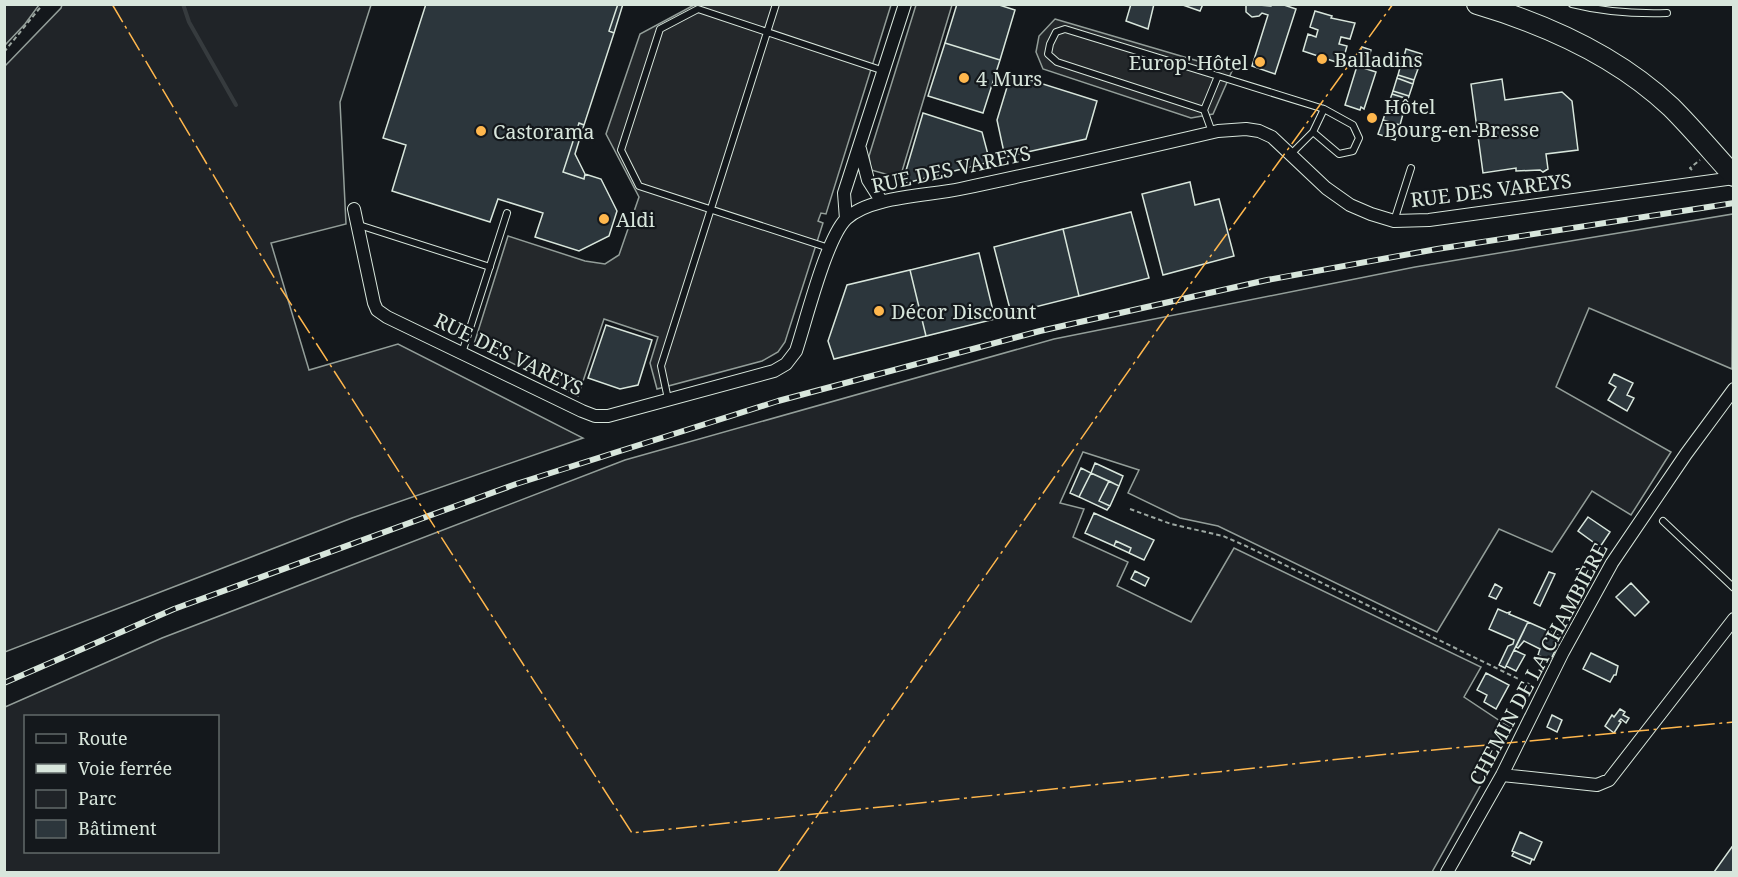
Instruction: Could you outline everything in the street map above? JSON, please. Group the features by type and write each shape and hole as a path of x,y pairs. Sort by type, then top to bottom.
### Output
{"main road":[{"path":"1477,4 1515,15 1549,29 1621,68 1646,85 1672,108 1734,177"}],"street":[{"path":"846,219 844,193 905,4"},
{"name":"RUE DES VAREYS","path":"354,209 377,310 462,354 595,416 608,416 774,370 786,364 796,351 829,248 846,219 866,207 882,202 957,189 1212,132 1246,129 1272,136 1326,188 1350,205 1394,221 1429,220 1734,177"},
{"path":"860,149 868,180 882,202"},
{"name":"CHEMIN DE LA CHAMBIÈRE","path":"1447,873 1502,775 1543,691 1612,563 1686,454 1734,389"},
{"path":"1502,775 1597,785 1609,780 1734,620"}],"lane":[{"path":"668,400 661,366 776,4"},
{"path":"1572,4 1598,11 1626,14 1666,13"},
{"path":"829,248 639,186 621,150 627,130 660,29 698,9 884,71"},
{"path":"1204,110 1057,62 1048,54 1050,44 1056,32 1065,29 1324,109 1353,125 1359,138 1353,151 1339,154 1313,132"},
{"path":"1212,132 1204,110 1218,76"},
{"path":"1291,154 1313,132 1324,109"},
{"path":"1394,221 1411,168"},
{"path":"462,354 507,213"},
{"path":"357,225 490,267"},
{"path":"1663,521 1734,588"}],"path":[{"path":"4,51 43,4"},
{"path":"1700,182 1690,168 1714,155"},
{"path":"1130,509 1171,524 1223,536 1246,546 1543,691"}],"green space":[{"path":"5,4 39,5 5,45"},
{"path":"62,5 371,5 340,102 346,224 271,243 309,370 398,344 583,438 352,518 5,652 5,66"},
{"path":"1733,214 1732,369 1589,308 1556,387 1671,452 1631,515 1592,491 1552,552 1499,529 1437,632 1218,526 1180,518 1128,493 1139,470 1083,452 1060,503 1084,509 1073,537 1128,562 1117,586 1191,622 1234,548 1481,667 1464,697 1512,729 1432,872 5,872 5,707 162,638 625,460 1054,339 1415,267"}],"shaded area":[{"path":"694,5 891,5 826,214 821,213 818,221 823,223 785,342 778,352 762,361 657,389 650,363 658,337 604,319 578,396 474,344 508,236 585,261 605,264 619,255 639,197 606,134 640,34"},
{"path":"916,5 952,5 900,178 871,170 869,156"},
{"path":"1055,19 1232,71 1213,114 1191,118 1043,69 1036,52 1039,36"}],"building":[{"name":"Castorama","path":"426,4 618,4 609,31 614,33 584,125 579,123 563,172 584,179 585,174 601,179 617,211 609,236 579,251 535,237 543,213 498,199 490,222 392,191 406,145 383,138"},
{"path":"618,4 623,4 614,33 609,31"},
{"path":"957,4 996,4 1015,10 1000,60 945,43"},
{"path":"1131,4 1154,4 1148,29 1126,21"},
{"path":"1180,4 1203,4 1200,11"},
{"path":"1246,4 1271,6 1281,4 1296,9 1275,74 1252,66 1268,15 1262,13 1252,17 1246,12"},
{"path":"1315,11 1332,16 1331,18 1355,23 1350,39 1341,37 1339,44 1347,46 1342,64 1303,51 1308,34 1316,37 1318,30 1310,27"},
{"name":"4 Murs","path":"945,43 1000,60 983,113 928,96"},
{"path":"1362,47 1371,50 1369,57 1359,54"},
{"path":"1406,49 1422,54 1419,66 1403,60"},
{"path":"1403,60 1419,66 1418,69 1401,64"},
{"path":"1401,64 1418,69 1414,80 1398,75"},
{"path":"1357,66 1376,72 1364,109 1361,107 1360,110 1345,105"},
{"path":"1011,74 1097,101 1086,139 1005,157 997,120"},
{"path":"1398,75 1414,80 1413,84 1397,78"},
{"path":"1397,78 1413,84 1409,96 1393,91"},
{"path":"1502,79 1505,100 1562,92 1572,101 1578,150 1546,154 1548,169 1543,172 1540,170 1516,171 1516,168 1483,173 1471,84"},
{"path":"1393,91 1409,96 1408,99 1392,94"},
{"path":"1392,94 1408,99 1404,111 1388,105"},
{"path":"1388,105 1404,111 1403,114 1387,108"},
{"path":"1387,108 1403,114 1400,125 1383,120"},
{"path":"923,113 982,132 990,162 902,184"},
{"path":"1383,120 1400,125 1398,128 1382,123"},
{"path":"579,123 584,125 575,154 585,174 584,179 563,172"},
{"path":"1382,123 1398,128 1395,140 1378,134"},
{"path":"1190,182 1195,205 1219,199 1234,256 1163,275 1142,194"},
{"path":"1131,212 1149,278 1079,296 1063,229"},
{"path":"1063,229 1079,296 1011,313 994,247"},
{"path":"979,253 995,319 926,336 910,270"},
{"name":"Décor Discount","path":"910,270 926,336 834,359 828,341 847,285"},
{"path":"606,325 652,340 638,385 620,389 588,378"},
{"path":"1614,374 1633,383 1627,395 1634,398 1627,411 1608,400 1616,387 1609,383"},
{"path":"1095,463 1123,476 1119,486 1091,473"},
{"path":"1081,468 1091,473 1079,497 1070,493"},
{"path":"1091,473 1109,481 1099,501 1110,506 1107,510 1079,497"},
{"path":"1109,481 1119,486 1110,506 1099,501"},
{"path":"1094,513 1154,540 1144,560 1129,553 1131,548 1116,541 1114,546 1085,533"},
{"path":"1588,517 1610,532 1600,547 1578,531"},
{"path":"1116,541 1131,548 1129,553 1114,546"},
{"path":"1135,571 1149,578 1145,586 1131,579"},
{"path":"1549,572 1555,574 1540,606 1534,603"},
{"path":"1631,583 1649,602 1635,616 1616,597"},
{"path":"1495,584 1502,588 1496,599 1489,596"},
{"path":"1498,609 1510,612 1509,614 1528,622 1505,668 1499,665 1508,646 1513,644 1514,640 1489,629"},
{"path":"1528,622 1562,637 1550,661 1538,655 1540,649 1524,641 1518,648 1516,647"},
{"path":"1514,650 1525,655 1516,671 1506,666"},
{"path":"1591,653 1618,666 1616,675 1610,682 1583,669"},
{"path":"1486,673 1509,685 1496,709 1484,702 1487,695 1477,690"},
{"path":"1620,709 1625,712 1623,715 1629,718 1626,723 1621,719 1619,721 1621,722 1614,733 1605,726 1612,715 1614,717"},
{"path":"1552,715 1562,720 1557,732 1547,727"},
{"path":"1520,832 1542,842 1534,860 1512,851"},
{"path":"1734,844 1734,872 1714,872"},
{"path":"1514,852 1532,859 1530,864 1512,856"}],"waterway":[{"path":"183,4 189,22 236,105"}],"railway":[{"path":"4,683 174,609 516,484 778,401 1040,331 1267,280 1437,249 1734,203"}],"power":[{"path":"112,4 278,284 632,833 1379,755 1734,722"},
{"path":"778,872 1160,326 1393,4"}],"place":[{"name":"Balladins","path":"1322,59"},
{"name":"Europ' Hôtel","path":"1260,62"},
{"name":"4 Murs","path":"964,78"},
{"name":"Hôtel Bourg-en-Bresse","path":"1372,118"},
{"name":"Castorama","path":"481,131"},
{"name":"Aldi","path":"604,219"},
{"name":"Décor Discount","path":"879,311"}]}
